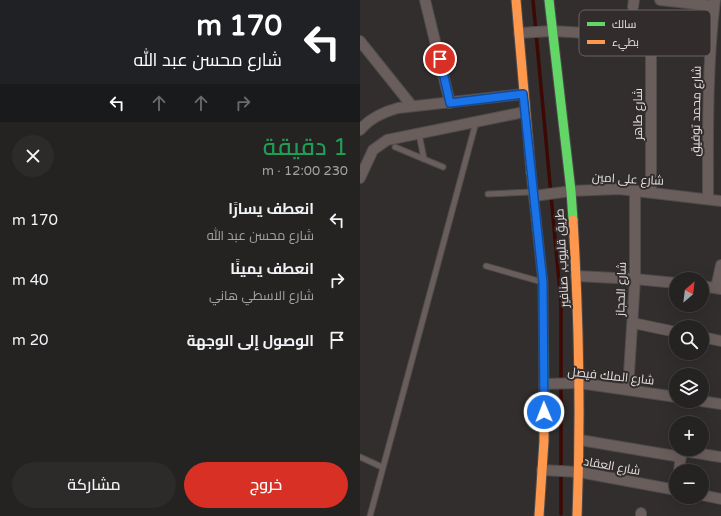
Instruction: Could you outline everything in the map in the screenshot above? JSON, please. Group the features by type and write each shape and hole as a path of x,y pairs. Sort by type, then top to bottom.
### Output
{"street":[{"path":"425,0 450,103"},
{"name":"طريق قليوب, صنافير","path":"516,0 524,112 543,283 544,384 542,470 539,516"},
{"name":"طريق قليوب, صنافير","path":"549,0 571,191 576,276 580,440 577,516"},
{"path":"660,0 714,3"},
{"name":"شارع محمد توفيق","path":"711,40 714,3"},
{"path":"519,32 552,31 579,33"},
{"path":"360,41 412,106"},
{"name":"شارع طاهر","path":"651,192 652,56"},
{"name":"شارع محمد توفيق","path":"708,199 707,109 710,56"},
{"path":"360,130 371,119 384,111 412,106 523,94"},
{"path":"360,178 373,150 379,144 395,138 524,112"},
{"name":"شارع على امين","path":"534,194 612,189 635,190 721,201"},
{"name":"شارع الحجاز","path":"628,389 635,279 635,190"},
{"path":"718,288 721,265"},
{"path":"576,276 669,282"},
{"path":"633,323 669,331"},
{"path":"709,338 721,341"},
{"name":"شارع الملك فيصل","path":"544,384 579,383 669,396"},
{"path":"709,402 721,404"},
{"path":"580,440 669,454"},
{"path":"709,455 721,457"},
{"path":"680,464 681,456"},
{"name":"شارع العقاد","path":"542,470 579,472 669,489"},
{"path":"709,496 721,499"}],"lane":[{"path":"370,516 382,466 476,122"},
{"path":"419,134 424,159"},
{"path":"395,147 443,167"},
{"path":"488,194 534,194"},
{"path":"486,266 543,283"},
{"path":"360,458 382,466"}],"waterway":[{"path":"533,0 561,303 561,514"}],"traffic: fast":[{"path":"549,0 573,220"},
{"path":"531,172 543,283 544,387"}],"traffic: slow":[{"path":"516,0 531,172"},
{"path":"573,220 579,368 577,516"},
{"path":"539,516 544,441 544,387"}],"route":[{"path":"440,59 450,103 523,94 543,283 544,412"}]}
